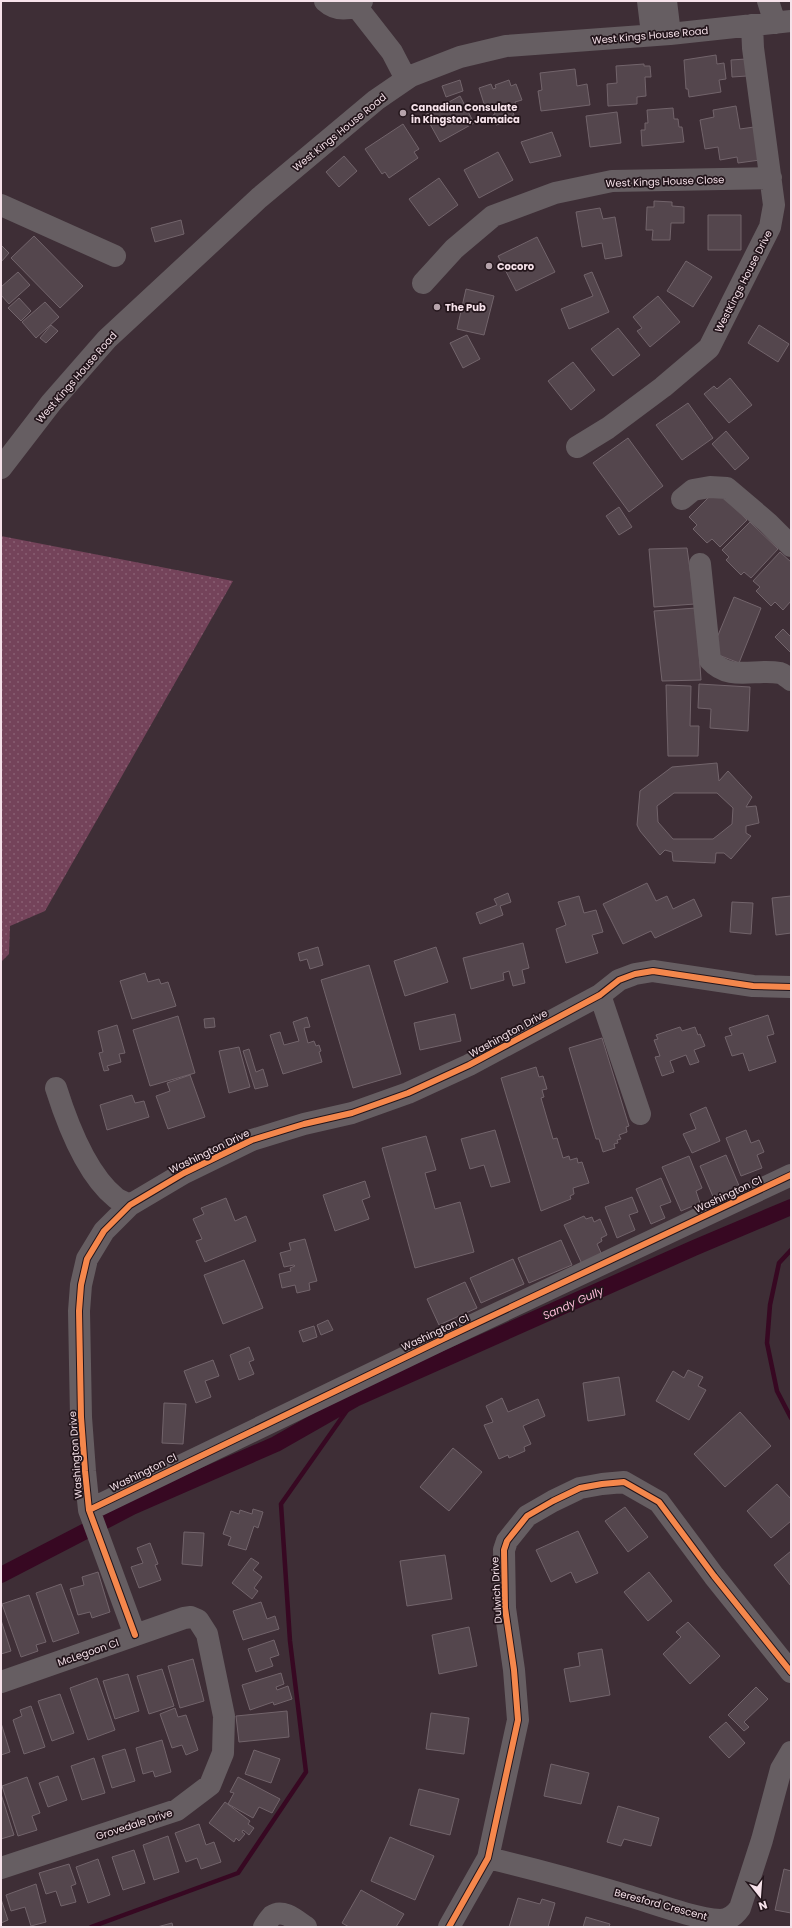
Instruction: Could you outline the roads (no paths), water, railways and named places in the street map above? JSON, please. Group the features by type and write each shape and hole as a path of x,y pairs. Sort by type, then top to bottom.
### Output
{"street":[{"path":"325,1 329,5 342,9 359,4 392,52 406,79"},
{"path":"648,1 661,34"},
{"path":"661,34 666,1"},
{"path":"768,1 783,22"},
{"name":"West Kings House Road","path":"1,468 51,403 107,339 259,198 376,100 406,79 436,65 460,57 506,46 661,34 783,22"},
{"name":"WestKings House Drive","path":"577,447 608,428 651,396 709,348 770,227 774,205 753,48 752,25"},
{"name":"West Kings House Close","path":"422,283 454,249 493,216 555,193 612,181 771,178"},
{"path":"1,206 115,256"},
{"path":"682,499 693,490 710,487 727,488 768,523 791,546"},
{"path":"700,564 710,660 718,669 728,672 781,673 791,680"},
{"name":"Washington Drive","path":"135,1635 89,1510 82,1417 78,1311 88,1259 104,1231 130,1205 184,1173 252,1140 304,1124 352,1113 428,1084 469,1065 600,995 619,980 635,974 653,971 753,986 791,987"},
{"path":"600,995 640,1114"},
{"path":"56,1088 64,1112 79,1147 99,1179 116,1199 130,1205"},
{"name":"Washington Cl","path":"89,1510 441,1340 791,1176"},
{"name":"Dulwich Drive","path":"449,1927 488,1858 518,1720 515,1678 505,1608 504,1550 507,1541 527,1516 553,1501 587,1487 624,1482 640,1490 659,1502 714,1576 791,1672"},
{"name":"McLegoon Cl","path":"1,1682 184,1618 191,1617 198,1620"},
{"name":"Grovedale Drive","path":"1,1868 177,1810 210,1785 223,1753 224,1716 207,1634 198,1620"},
{"name":"Beresford Crescent","path":"488,1858 531,1868 691,1914 721,1920 730,1918 736,1915 740,1908 762,1840 782,1769 791,1752"},
{"path":"264,1927 272,1916 281,1914 289,1916 306,1927"}],"waterway":[{"name":"Sandy Gully","path":"1,1575 132,1507 276,1444 355,1399 694,1248 791,1207"},
{"path":"791,1250 779,1263 770,1305 767,1343 777,1391 791,1418"},
{"path":"91,1927 238,1873 306,1772 290,1641 281,1504 355,1399"}],"place":[{"name":"Canadian Consulate in Kingston, Jamaica","path":"403,113"},
{"name":"Cocoro","path":"489,266"},
{"name":"The Pub","path":"437,307"}]}
